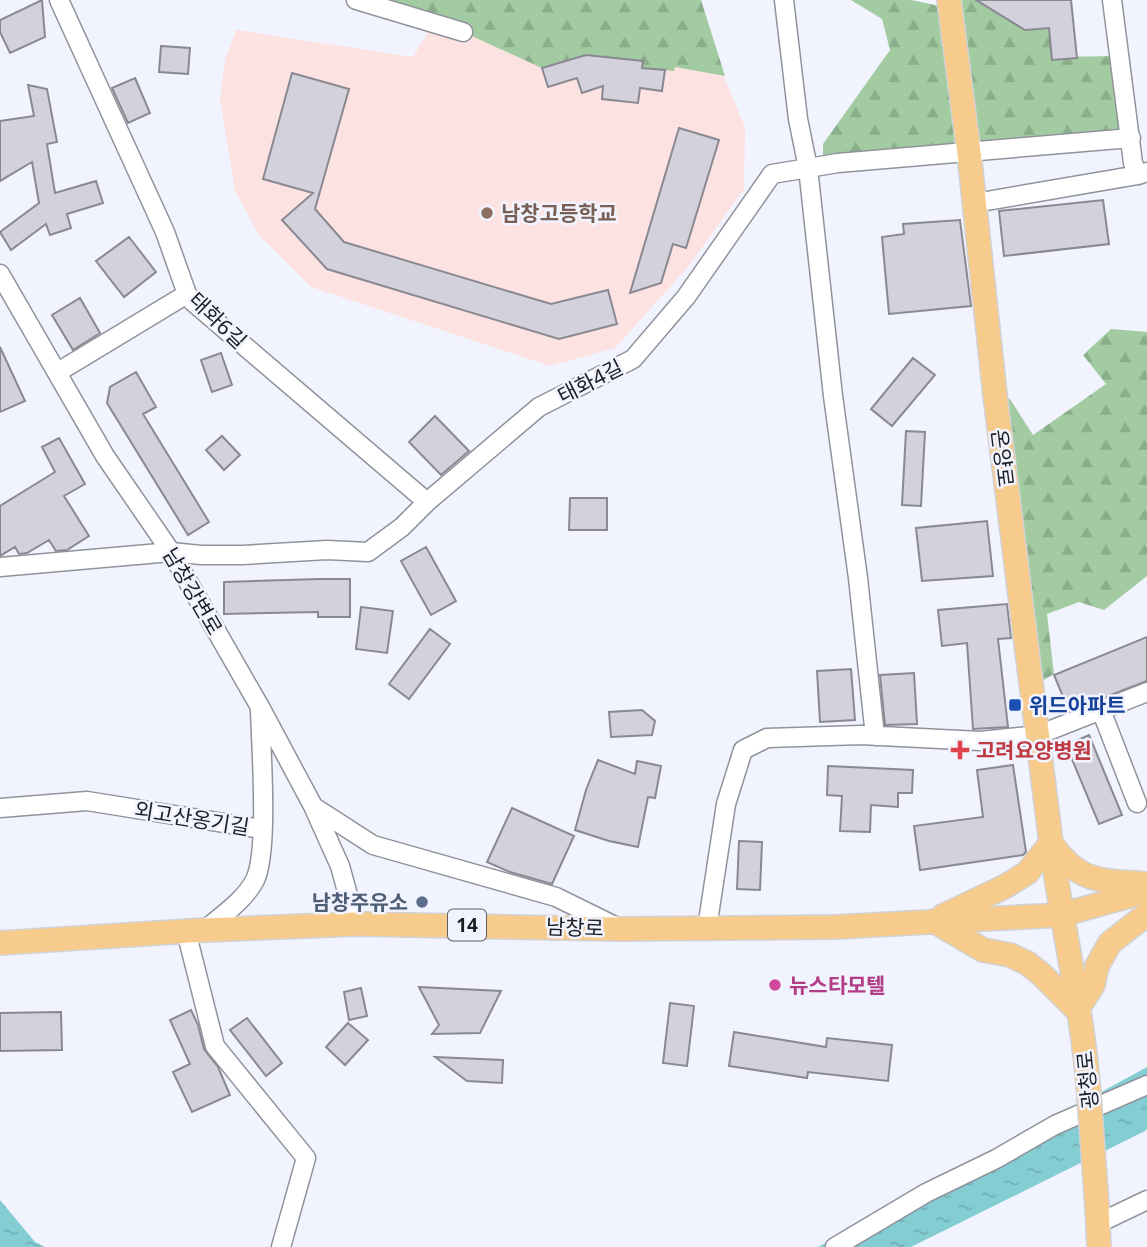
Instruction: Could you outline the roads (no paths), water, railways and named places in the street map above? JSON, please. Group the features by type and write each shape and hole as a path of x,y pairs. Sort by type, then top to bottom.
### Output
{"main road":[{"name":"온양로","path":"949,0 970,153 995,395 1060,915"},
{"path":"934,920 1004,887 1027,873 1051,843 1063,860 1086,876 1096,880 1147,884"},
{"name":"남창로","path":"0,943 195,930 356,924 620,929 835,927 1060,915 1147,891"},
{"path":"934,920 983,950 1010,955 1027,963 1077,1010 1093,985 1097,966 1110,943 1147,914"},
{"name":"광청로","path":"1060,915 1086,1058 1099,1247"}],"street":[{"name":"태화6길","path":"59,0 165,232 187,295 192,302 426,502"},
{"path":"356,0 463,32"},
{"path":"784,0 798,119 808,168 875,736"},
{"path":"1112,0 1133,163 1142,173"},
{"name":"태화4길","path":"172,552 243,555 327,550 368,552 401,527 426,502 539,407 633,359 686,297 772,174 838,163 1131,138"},
{"path":"975,203 1142,173"},
{"name":"남창강변로","path":"0,274 105,456 172,552 260,707 313,806 340,866 356,924"},
{"path":"58,372 187,295"},
{"path":"0,568 172,552"},
{"path":"707,928 726,804 743,750 767,738 875,736 980,741 1038,735 1147,692"},
{"path":"260,707 262,828"},
{"path":"1101,710 1137,803"},
{"name":"외고산옹기길","path":"0,808 87,801 262,828 261,855 255,878 242,898 195,930"},
{"path":"313,806 373,845 556,897 620,929"},
{"path":"195,930 215,1046 306,1158 281,1247"},
{"path":"835,1247 926,1193 996,1159 1055,1125 1147,1085"},
{"path":"1097,1215 1147,1200"}],"water":[{"path":"1147,1067 1145,1131 911,1247 818,1247"},
{"path":"0,1200 35,1242 45,1247 0,1247"}],"place":[{"name":"남창고등학교","path":"487,213"},
{"name":"위드아파트","path":"1015,705"},
{"name":"고려요양병원","path":"960,750"},
{"name":"남창주유소","path":"422,902"},
{"name":"뉴스타모텔","path":"775,985"}]}
